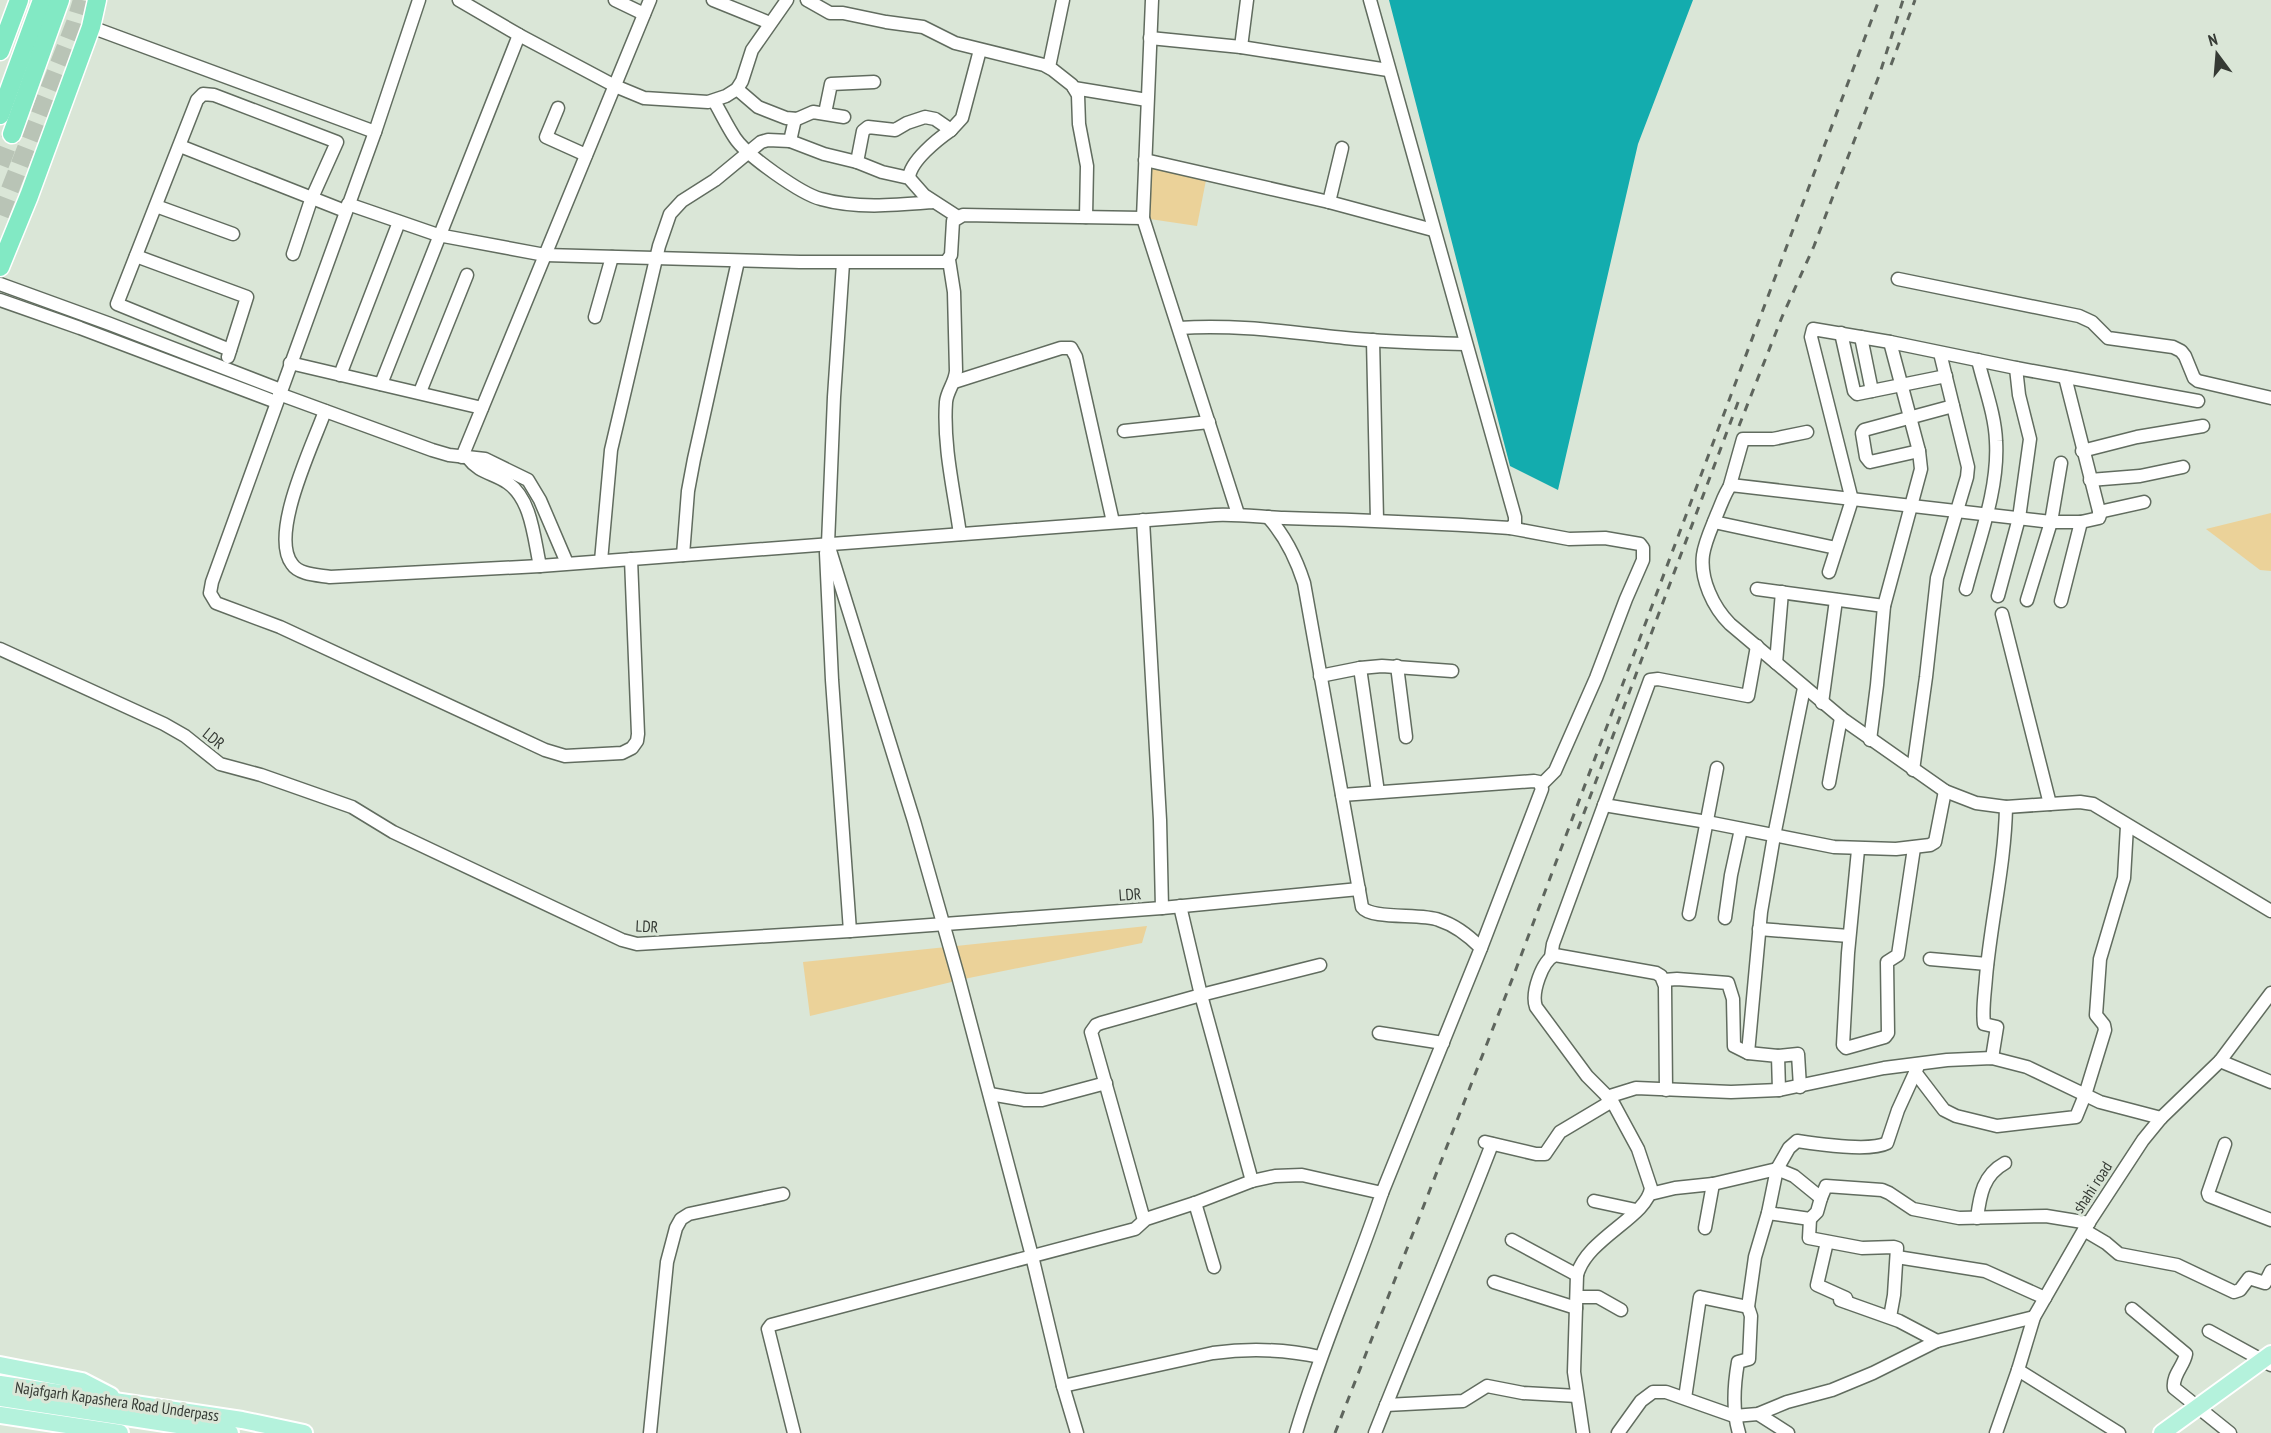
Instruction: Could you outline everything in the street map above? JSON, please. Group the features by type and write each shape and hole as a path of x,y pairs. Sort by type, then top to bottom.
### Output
{"highway":[{"path":"0,51 19,0"},
{"path":"0,116 42,0"},
{"path":"12,134 60,0"},
{"path":"0,267 91,27 97,0"}],"main road":[{"path":"2162,1433 2268,1359"},
{"path":"0,1365 82,1381 122,1403"},
{"name":"Najafgarh Kapashera Road Underpass","path":"0,1384 242,1420 304,1433"},
{"path":"0,1398 230,1433"},
{"path":"0,1415 120,1433"}],"street":[{"path":"419,0 375,132 212,582 210,593 212,599 216,603 291,632 545,750 565,756 622,753 632,748 637,741 631,559"},
{"path":"459,0 615,86 652,100 714,101 737,89 752,50 787,0"},
{"path":"615,0 644,14"},
{"path":"465,457 482,408 650,0"},
{"path":"713,0 771,23"},
{"path":"807,0 830,13 843,13 923,27 955,44 1049,67 1074,88 1147,100"},
{"path":"1049,67 1063,0"},
{"path":"1152,0 1143,218 1238,514"},
{"path":"1241,46 1247,0"},
{"path":"1370,0 1515,517 1515,524 1510,528"},
{"path":"91,27 375,132"},
{"path":"381,384 519,35"},
{"path":"1150,38 1241,46 1388,70"},
{"path":"909,178 913,167 933,144 962,118 980,50"},
{"path":"825,113 831,84 874,82"},
{"path":"1074,88 1079,104 1079,124 1087,166 1086,217"},
{"path":"737,89 758,107 786,118 795,119 813,112 844,117"},
{"path":"230,350 117,304 197,100 203,94 214,95 337,142 311,200 293,254"},
{"path":"714,101 735,138 747,152 803,191 821,199 858,205 933,202"},
{"path":"558,108 546,137 586,155"},
{"path":"857,162 863,131 868,127 898,130 906,123 925,117 935,119 951,130"},
{"path":"790,141 795,119"},
{"path":"601,561 610,450 658,258 659,246 670,214 674,208 715,180 761,142 790,141 824,154 909,178 924,195 958,217 1143,218"},
{"path":"180,146 311,200 399,222 438,235 545,255 843,263 942,263 949,260"},
{"path":"1329,202 1342,148"},
{"path":"1145,160 1329,202 1433,230"},
{"path":"156,206 233,234"},
{"path":"958,217 953,221 951,228 949,260 954,292 954,382 946,400 945,428 960,534"},
{"path":"340,375 399,222"},
{"path":"136,256 247,297 222,375"},
{"path":"595,317 612,257"},
{"path":"683,555 687,491 738,261"},
{"path":"843,263 826,553 832,680 850,932"},
{"path":"420,392 467,275"},
{"path":"1898,279 2079,316 2092,322 2108,338 2174,347 2181,351 2194,378 2198,381 2271,398"},
{"path":"0,284 110,324 222,375"},
{"path":"0,300 326,411 432,450 486,459 528,480 540,500 567,563"},
{"path":"1179,328 1218,326 1373,340 1465,344"},
{"path":"1829,572 1852,500 1810,335 1815,328 2198,401"},
{"path":"1841,333 1855,392 1872,391 1946,376"},
{"path":"1861,337 1872,391"},
{"path":"1373,340 1377,520"},
{"path":"1870,740 1884,606 1922,469 1920,451 1890,342"},
{"path":"954,382 1061,348 1071,348 1076,357 1113,522"},
{"path":"1913,770 1937,578 1967,477 1968,466 1940,353"},
{"path":"1966,589 1986,514 1995,468 1996,441 1978,360"},
{"path":"290,363 482,408"},
{"path":"1998,596 2019,518 2030,439 2019,395 2016,368"},
{"path":"1730,485 2050,522 2081,522 2099,518 2065,377"},
{"path":"1920,451 1870,462 1866,457 1863,431 1953,406"},
{"path":"326,411 286,521 284,541 294,567 303,572 330,577 540,566 1238,514 1510,528 1580,540 1605,538 1640,544 1644,550 1643,560 1596,678 1555,771 1541,785 1540,795 1481,948 1382,1193 1363,1250 1320,1357 1296,1433"},
{"path":"1124,431 1209,422"},
{"path":"2082,451 2137,437 2203,426"},
{"path":"1807,432 1773,439 1743,440 1730,485 1703,554 1704,572 1713,603 1719,613 1822,703 1870,740 1945,792 1976,803 2007,807 2087,803 2271,910"},
{"path":"465,457 478,470 505,481 520,495 526,506 540,566"},
{"path":"2027,600 2050,522 2061,463"},
{"path":"2090,480 2140,476 2183,467"},
{"path":"2099,512 2144,502"},
{"path":"1268,517 1283,534 1300,572 1362,907 1370,914 1420,916 1439,920 1470,937 1481,948"},
{"path":"1143,520 1160,820 1162,908"},
{"path":"1714,522 1836,548"},
{"path":"2061,601 2081,522"},
{"path":"828,544 901,777 990,1094 1063,1386 1077,1433"},
{"path":"1757,589 1884,606"},
{"path":"1776,663 1782,592"},
{"path":"1822,703 1836,600"},
{"path":"2002,614 2050,804"},
{"path":"1551,957 1552,944 1650,680 1658,679 1748,696 1757,646"},
{"name":"LDR","path":"0,649 164,724 185,736 220,764 261,775 360,810 393,832 622,940 643,944 850,932 942,923 1162,908 1359,889"},
{"path":"1320,676 1359,668 1397,666 1452,671"},
{"path":"1397,666 1406,738"},
{"path":"1359,668 1378,792"},
{"path":"1748,1053 1759,929 1774,836 1804,688"},
{"path":"1829,783 1841,718"},
{"path":"1689,914 1717,768"},
{"path":"1342,795 1534,781 1541,785"},
{"path":"1604,806 1707,822 1858,850 1914,848 1935,842 1945,792"},
{"path":"1992,1058 1997,1027 1983,1022 1987,964 2003,857 2007,807"},
{"path":"1917,1068 1944,1110 1956,1116 1994,1126 2074,1118 2078,1114 2105,1030 2096,1015 2097,979 2105,938 2124,878 2127,826"},
{"path":"1725,918 1741,829"},
{"path":"1858,850 1844,1021 1846,1048 1885,1037 1888,1033 1887,962 1898,956 1914,848"},
{"path":"1180,906 1201,995 1252,1181"},
{"path":"1759,929 1850,936"},
{"path":"1582,1433 1574,1371 1577,1275 1585,1257 1636,1210 1650,1194 1652,1188 1638,1149 1610,1099 1587,1076 1533,1000 1546,961 1555,955 1656,973 1664,980 1728,983 1733,999 1734,1046 1748,1053 1778,1056 1798,1054 1800,1087"},
{"path":"1930,959 1987,964"},
{"path":"1144,1220 1091,1032 1096,1025 1201,995 1320,965"},
{"path":"1664,980 1666,1090"},
{"name":"shahi road","path":"1996,1433 2034,1317 2086,1227 2131,1158 2161,1118 2220,1061 2271,993"},
{"path":"1379,1032 1443,1043"},
{"path":"1778,1056 1779,1090"},
{"path":"1375,1433 1450,1251 1488,1143 1545,1154 1560,1132 1610,1099 1636,1088 1731,1092 1779,1090 1884,1068 1917,1068 1966,1058 1992,1058 2027,1067 2118,1108 2161,1118"},
{"path":"2220,1061 2271,1082"},
{"path":"1739,1433 1734,1416 1738,1362 1749,1359 1751,1316 1748,1307 1755,1257 1768,1213 1777,1169 1789,1148 1797,1141 1875,1147 1887,1143 1898,1110 1917,1068"},
{"path":"990,1094 1025,1100 1042,1100 1106,1083"},
{"path":"2225,1144 2208,1193 2209,1196 2271,1220"},
{"path":"1977,1218 1983,1185 1994,1168 2005,1163"},
{"path":"1650,1194 1675,1188 1713,1184 1777,1169 1794,1176 1821,1197"},
{"path":"794,1433 769,1326 1135,1229 1144,1220 1252,1181 1275,1176 1302,1175 1382,1193"},
{"path":"1705,1228 1713,1184"},
{"path":"1890,1317 1897,1248 1862,1248 1809,1238 1810,1219 1817,1212 1826,1186 1870,1188 1889,1193 1918,1211 1959,1218 2046,1216 2086,1227 2119,1254 2176,1265 2234,1292 2240,1290 2249,1278 2265,1283 2271,1271"},
{"path":"650,1433 667,1262 676,1227 688,1214 783,1194"},
{"path":"1594,1201 1636,1210"},
{"path":"1195,1203 1214,1268"},
{"path":"1768,1213 1810,1219"},
{"path":"1512,1240 1577,1275"},
{"path":"1827,1242 1817,1285 1846,1298 1844,1301 1890,1317 1937,1341"},
{"path":"1897,1257 1985,1271 2045,1298"},
{"path":"1494,1282 1576,1302 1598,1297 1621,1310"},
{"path":"1685,1398 1700,1297 1748,1307"},
{"path":"2132,1309 2184,1352 2185,1359 2173,1384 2176,1390 2230,1433"},
{"path":"1618,1433 1641,1401 1653,1392 1666,1392 1734,1416 1758,1414 1788,1402 1832,1390 1874,1373 1937,1341 2034,1317"},
{"path":"2209,1331 2268,1359"},
{"path":"1063,1386 1234,1350 1262,1349 1298,1352 1320,1357"},
{"path":"2018,1370 2119,1433"},
{"path":"1386,1405 1463,1401 1487,1386 1523,1393 1577,1396"},
{"path":"1758,1414 1788,1433"}],"shaded area":[{"path":"1145,160 1207,175 1197,226 1143,218"},
{"path":"2271,513 2271,571 2260,570 2206,529"},
{"path":"1147,926 1142,943 964,979 810,1016 803,962"}],"water":[{"path":"1389,0 1693,0 1638,144 1558,490 1510,466"}],"tunnel":[{"path":"0,215 82,0"},
{"path":"0,165 12,134"}],"railway":[{"path":"1335,1433 1513,977 1879,0"},
{"path":"1739,426 1782,317 1814,246 1880,73 1903,0"},
{"path":"1891,65 1915,0"},
{"path":"1578,829 1740,397"}]}
